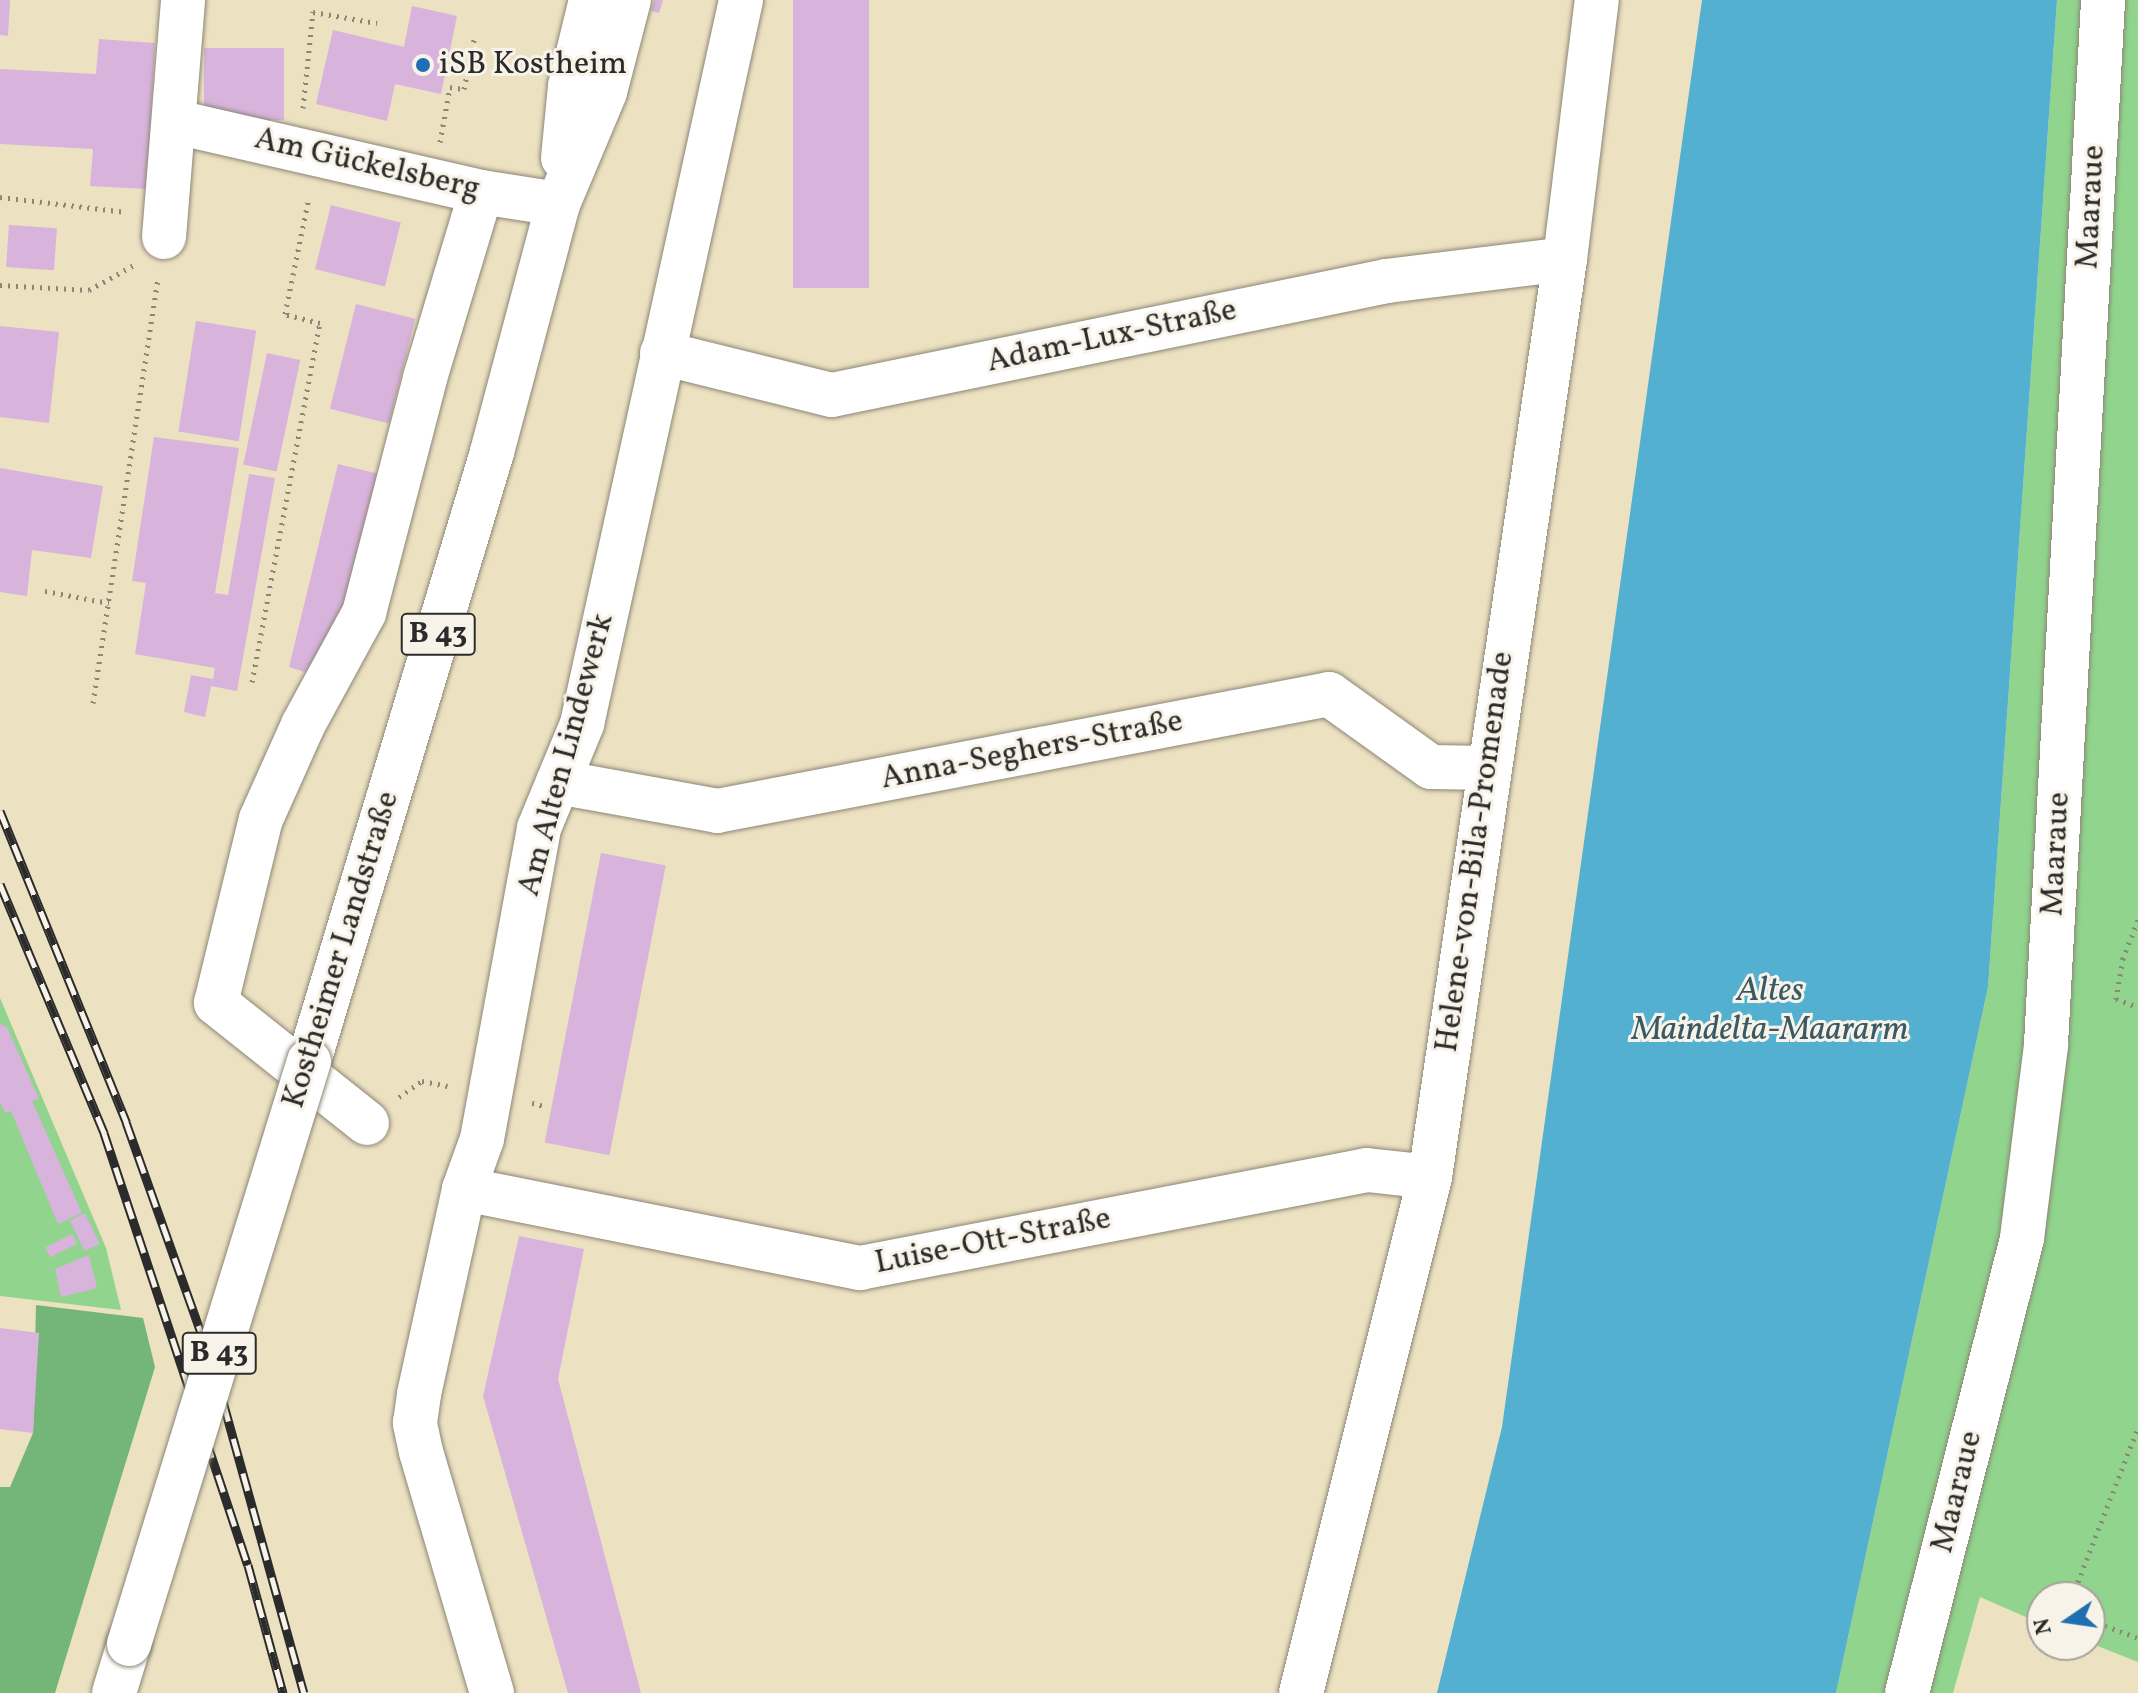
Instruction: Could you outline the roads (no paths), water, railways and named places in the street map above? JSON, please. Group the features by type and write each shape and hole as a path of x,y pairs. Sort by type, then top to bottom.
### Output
{"street":[{"path":"165,228 176,122 183,0"},
{"name":"Kostheimer Landstraße","path":"558,204 570,86 591,0"},
{"name":"Kostheimer Landstraße","path":"114,1693 492,452 558,204 605,92 629,0"},
{"name":"Am Alten Lindewerk","path":"492,1693 415,1423 464,1189 482,1139 539,828 582,724 741,0"},
{"name":"Helene-von-Bila-Promenade","path":"1301,1693 1430,1177 1487,768 1565,259 1597,0"},
{"name":"Maaraue","path":"1907,1693 2022,1238 2046,1044 2103,0"},
{"name":"Am Gückelsberg","path":"176,122 434,178 481,192 558,204"},
{"path":"367,1123 216,1003 261,819 303,725 364,613 425,378 481,192"},
{"name":"Adam-Lux-Straße","path":"662,353 832,395 1387,281 1565,259"},
{"name":"Anna-Seghers-Straße","path":"558,782 717,811 1329,694 1431,767 1487,768"},
{"name":"Luise-Ott-Straße","path":"464,1189 860,1268 1367,1170 1430,1177"}],"water":[{"name":"Altes Maindelta-Maararm","path":"1702,0 2057,0 1988,987 1836,1693 1437,1693 1502,1427"}],"railway":[{"path":"0,811 126,1122 214,1369 304,1693"},
{"path":"0,884 104,1133 248,1565 283,1693"}],"place":[{"name":"iSB Kostheim","path":"423,65"}]}
